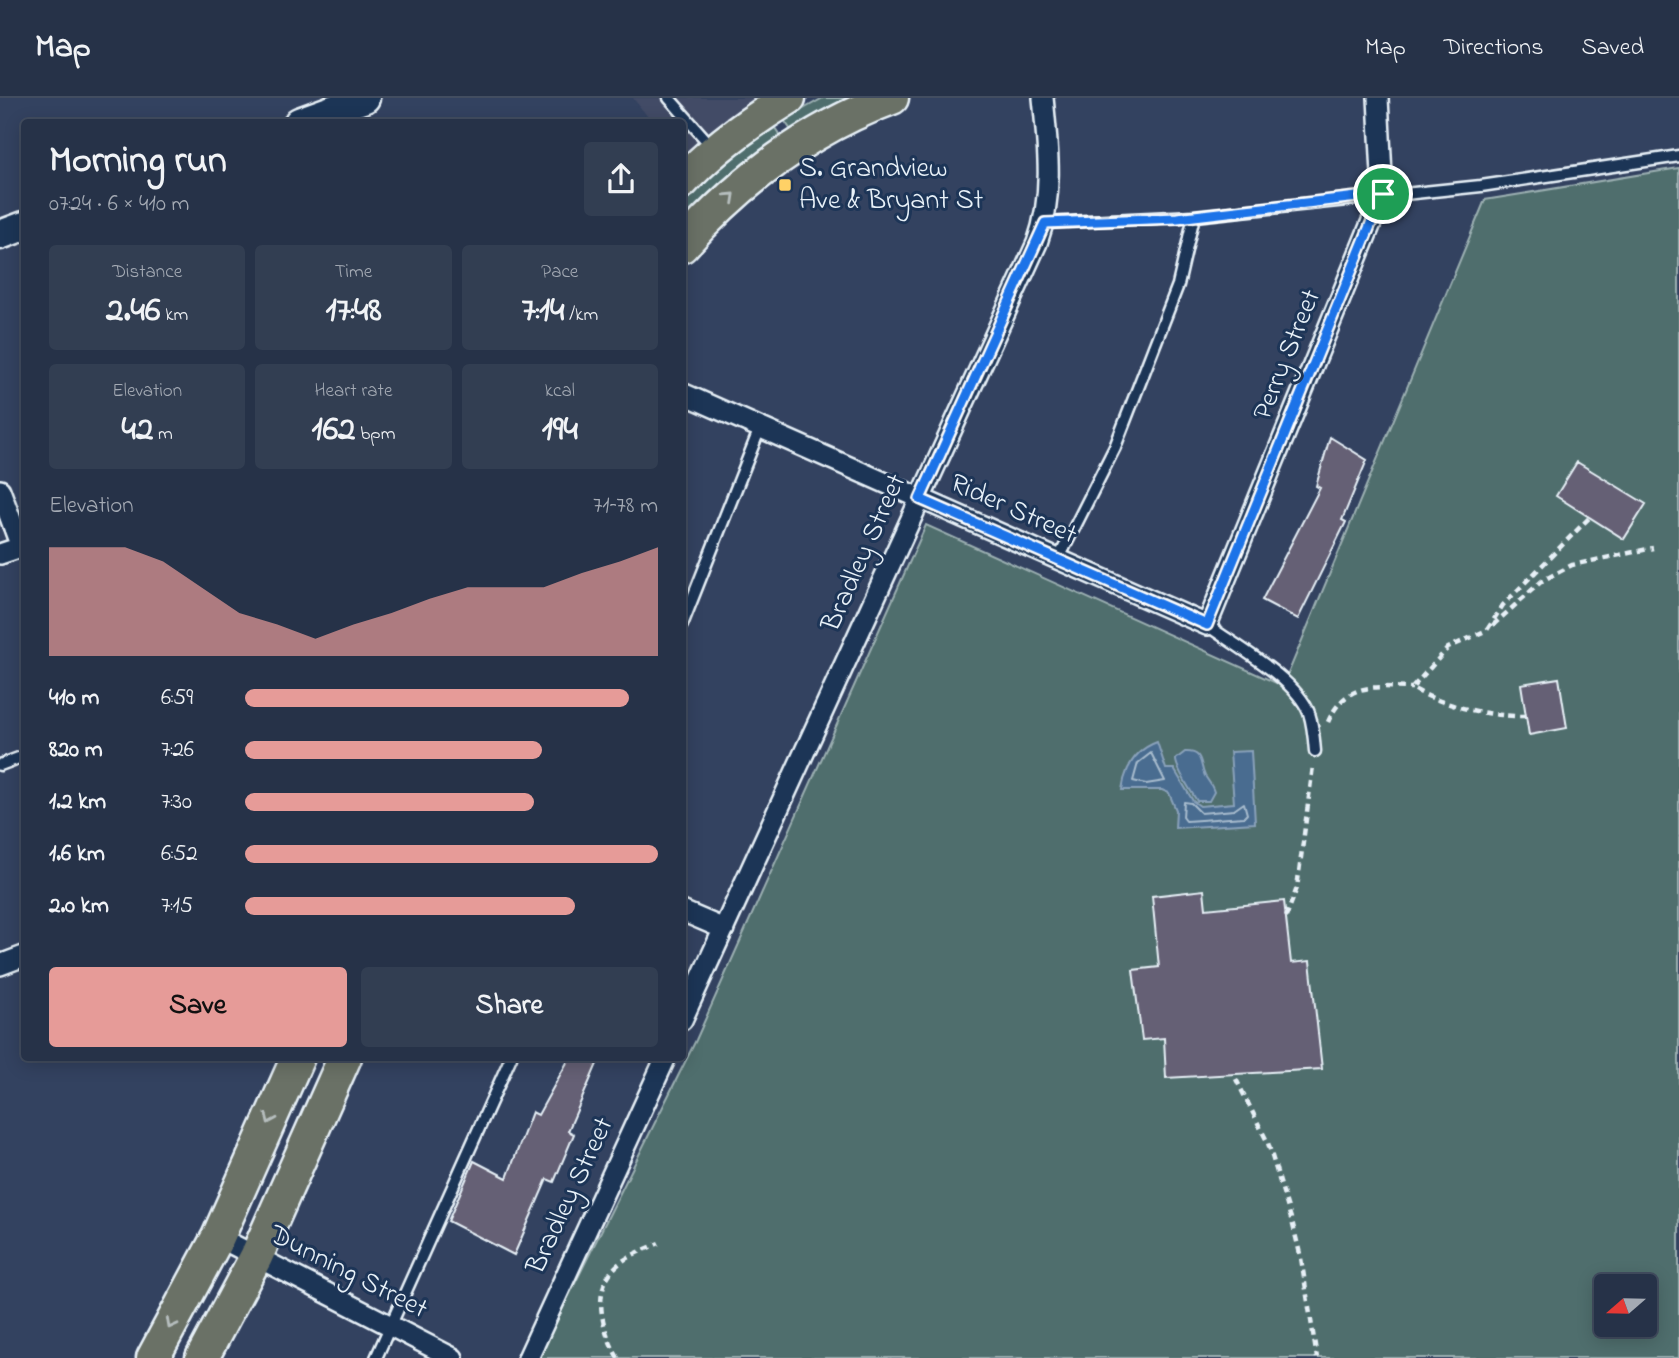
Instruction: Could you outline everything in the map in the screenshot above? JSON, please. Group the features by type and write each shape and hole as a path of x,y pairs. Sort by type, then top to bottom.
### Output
{"main road":[{"path":"307,119 365,98"},
{"path":"686,242 743,186 779,157 828,126 892,98"},
{"path":"686,178 716,151 781,101"},
{"path":"0,235 21,227"},
{"path":"153,1358 218,1237 296,1061"},
{"path":"202,1358 256,1257 343,1061"}],"street":[{"name":"Bradley Street","path":"686,1011 1045,223 1049,186 1043,98"},
{"name":"Perry Street","path":"1207,625 1383,194 1378,98"},
{"name":"Rider Street","path":"686,395 1207,625"},
{"path":"0,490 21,541"},
{"path":"0,554 21,547"},
{"path":"686,913 724,929"},
{"path":"0,965 21,957"},
{"name":"Bradley Street","path":"528,1358 664,1061"},
{"name":"Dunning Street","path":"218,1237 453,1358"}],"lane":[{"path":"668,98 716,151"},
{"path":"1045,223 1194,216 1383,194 1482,186 1679,156"},
{"path":"1058,560 1115,447 1178,285 1194,216"},
{"path":"686,615 760,428"},
{"path":"1207,625 1287,683 1299,696 1309,712 1315,751"},
{"path":"0,765 21,758"},
{"path":"376,1358 392,1328 509,1061"}],"path":[{"path":"1488,630 1503,605 1590,517"},
{"path":"1412,688 1448,648 1488,630 1542,582 1572,565 1653,548"},
{"path":"1286,917 1297,888 1315,751 1333,710 1352,691 1374,687 1412,688 1426,697 1510,717 1526,716"},
{"path":"1236,1079 1268,1143 1293,1225 1317,1358"},
{"path":"618,1358 601,1318 606,1279 620,1263 659,1243"}],"shaded area":[{"path":"633,98 759,98 686,156 686,119 650,119"}],"green space":[{"path":"823,98 855,98 793,133 784,120"},
{"path":"775,128 784,141 686,224 686,198 742,150"},
{"path":"1679,168 1679,1358 538,1358 696,1040 926,525 1283,686 1485,200"}],"water":[{"path":"1157,742 1166,769 1174,769 1193,801 1200,806 1234,803 1230,752 1251,751 1255,823 1175,828 1176,810 1169,793 1162,790 1122,790 1132,761 1149,745"},
{"path":"1185,752 1191,752 1200,759 1214,792 1209,801 1197,801 1181,774 1176,759"}],"building":[{"path":"1330,437 1367,460 1342,520 1346,522 1298,619 1262,600 1320,488 1316,486"},
{"path":"1577,462 1646,504 1624,539 1556,496"},
{"path":"1559,678 1567,728 1529,735 1521,684"},
{"path":"1204,890 1206,909 1284,901 1291,963 1310,961 1322,1069 1166,1078 1164,1038 1142,1040 1133,970 1159,967 1152,896"},
{"path":"568,1061 598,1061 568,1131 574,1134 554,1182 547,1179 514,1255 448,1221 474,1161 507,1178 532,1112 538,1115"}],"place":[{"name":"S. Grandview Ave & Bryant St","path":"785,185"}],"route":[{"path":"1383,194 1207,625 920,499 1045,223 1177,218 1383,194"}]}
